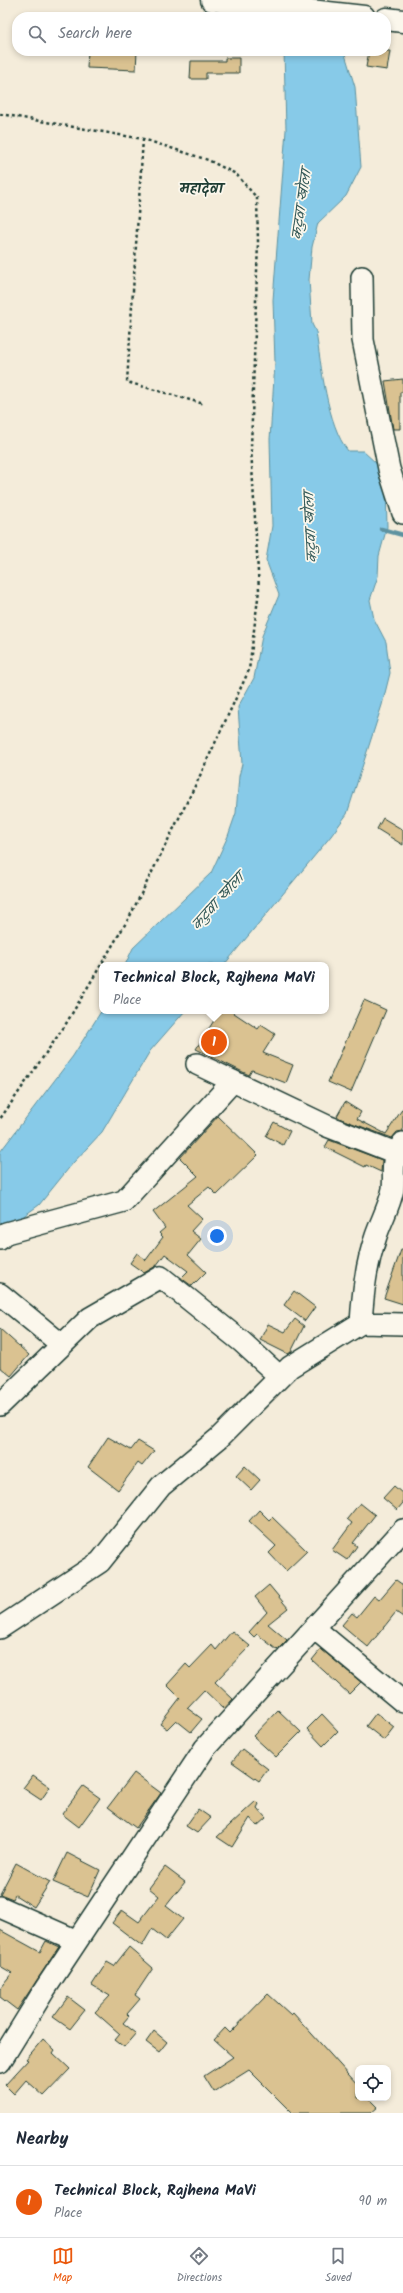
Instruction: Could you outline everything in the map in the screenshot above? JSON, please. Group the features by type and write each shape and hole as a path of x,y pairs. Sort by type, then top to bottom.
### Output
{"main road":[{"path":"212,0 319,12"}],"street":[{"path":"362,277 363,340 389,469 403,513"},
{"path":"197,1064 327,1126 399,1148 393,1163 392,1190 368,1261 363,1283 361,1323"},
{"path":"0,1239 6,1232 124,1201 233,1082"},
{"path":"0,1406 90,1318 161,1277 242,1342 279,1376"},
{"path":"0,1294 62,1345"},
{"path":"0,1628 100,1562 161,1486 219,1438 279,1376 290,1367 361,1323 403,1324"},
{"path":"0,2062 77,1941 205,1748 403,1530"},
{"path":"314,1628 403,1702"},
{"path":"2,1905 77,1941"}],"path":[{"path":"0,114 144,139 208,160 236,174 257,198 258,242 251,448 259,590 249,670 197,782 130,916 103,962"},
{"path":"144,139 127,382 204,404"},
{"path":"0,1120 64,1027 99,968"}],"water":[{"name":"कटुवा खोला","path":"284,56 346,56 355,87 361,167 346,196 318,223 312,247 309,280 312,324 316,332 330,410 341,440 348,451 363,451 376,463 386,485 387,527 379,556 378,576 370,600 374,619 386,642 390,673 382,705 347,814 331,836 226,962 126,962 133,948 211,873 228,836 236,813 239,776 242,764 238,707 254,678 262,636 279,595 266,560 272,526 270,439 275,363 273,300 286,130"},
{"path":"99,1014 182,1014 150,1051 102,1132 73,1163 39,1205 0,1233 0,1152 73,1056"}],"building":[{"path":"88,56 137,56 136,70 87,68"},
{"path":"368,56 389,56 387,70 366,67"},
{"path":"225,58 239,58 239,73 206,73 206,79 190,79 191,61 225,61"},
{"path":"403,379 403,392 400,392 400,429 393,429 385,381"},
{"path":"383,818 403,830 403,845 377,829"},
{"path":"364,1000 386,1010 351,1092 328,1082"},
{"path":"218,1014 236,1014 258,1029 261,1025 275,1034 263,1053 293,1065 286,1083 252,1070 249,1075 196,1049"},
{"path":"345,1102 361,1112 357,1119 386,1134 403,1108 403,1131 397,1132 392,1138 341,1119 337,1116"},
{"path":"218,1116 258,1155 217,1195 209,1187 187,1205 202,1219 191,1231 201,1239 188,1255 206,1272 192,1286 181,1278 188,1271 165,1254 156,1266 144,1273 130,1263 137,1253 146,1260 163,1237 159,1233 165,1228 153,1212 198,1176 180,1158"},
{"path":"274,1122 290,1131 283,1145 266,1136"},
{"path":"329,1140 382,1160 381,1172 366,1165 365,1167 325,1147"},
{"path":"401,1250 403,1250 403,1304 384,1298"},
{"path":"294,1291 315,1307 305,1321 284,1305"},
{"path":"295,1319 304,1326 291,1352 288,1354 260,1340 268,1324 285,1332"},
{"path":"0,1329 29,1355 11,1376 0,1367"},
{"path":"108,1437 131,1450 138,1441 154,1451 142,1466 138,1463 118,1490 88,1467"},
{"path":"245,1466 260,1480 251,1490 236,1476"},
{"path":"394,1486 403,1494 403,1503 397,1510 383,1498"},
{"path":"360,1503 375,1515 353,1543 357,1546 347,1560 332,1550 352,1523 347,1519"},
{"path":"259,1510 269,1520 272,1517 307,1551 286,1571 269,1553 276,1546 249,1521"},
{"path":"396,1580 403,1585 403,1617 396,1612 368,1647 342,1625 352,1613 357,1617 374,1596 379,1600"},
{"path":"269,1585 288,1608 268,1624 287,1640 277,1650 257,1634 254,1637 249,1632 267,1612 255,1597"},
{"path":"232,1631 250,1646 215,1682 233,1699 224,1709 204,1690 187,1708 202,1719 191,1732 176,1720 167,1729 160,1724 180,1698 167,1685 186,1664 190,1668 212,1645 216,1650"},
{"path":"321,1649 361,1682 349,1694 312,1660"},
{"path":"278,1710 301,1732 276,1757 253,1736"},
{"path":"376,1713 394,1727 384,1740 366,1726"},
{"path":"322,1714 338,1731 323,1746 307,1729"},
{"path":"242,1749 268,1769 259,1781 232,1762"},
{"path":"134,1773 161,1793 136,1828 108,1807"},
{"path":"33,1775 50,1787 41,1800 23,1788"},
{"path":"83,1786 100,1798 79,1827 62,1814"},
{"path":"256,1801 259,1804 257,1808 266,1818 257,1826 250,1818 232,1847 217,1837"},
{"path":"198,1809 211,1818 197,1833 186,1826"},
{"path":"67,1853 100,1870 88,1897 53,1882"},
{"path":"16,1863 50,1882 34,1907 15,1895 13,1899 0,1894"},
{"path":"165,1867 185,1882 166,1906 183,1919 166,1940 152,1929 142,1946 112,1923 122,1910 139,1922 159,1896 149,1888"},
{"path":"0,1930 40,1952 46,1941 59,1947 17,2010 0,1997 0,1988 12,1973 0,1966"},
{"path":"129,1947 153,1968 135,1995 140,1999 127,2014 129,2016 123,2023 136,2033 124,2047 115,2040 120,2034 95,2012 110,1996 92,1985 107,1962 114,1966"},
{"path":"268,1994 291,2015 293,2013 355,2082 355,2101 372,2101 378,2107 371,2113 292,2113 249,2070 214,2092 204,2076 233,2057 214,2040 225,2028 230,2033"},
{"path":"68,1997 85,2010 70,2029 53,2017"},
{"path":"154,2031 167,2042 159,2052 146,2042"},
{"path":"43,2039 55,2050 53,2053 70,2069 44,2096 26,2080 14,2094 5,2085 28,2060 26,2059"}],"waterway":[{"path":"381,529 403,535"}],"place":[{"name":"Technical Block, Rajhena MaVi","path":"214,1042"}],"district":[{"name":"महादेवा","path":"201,189"}]}
